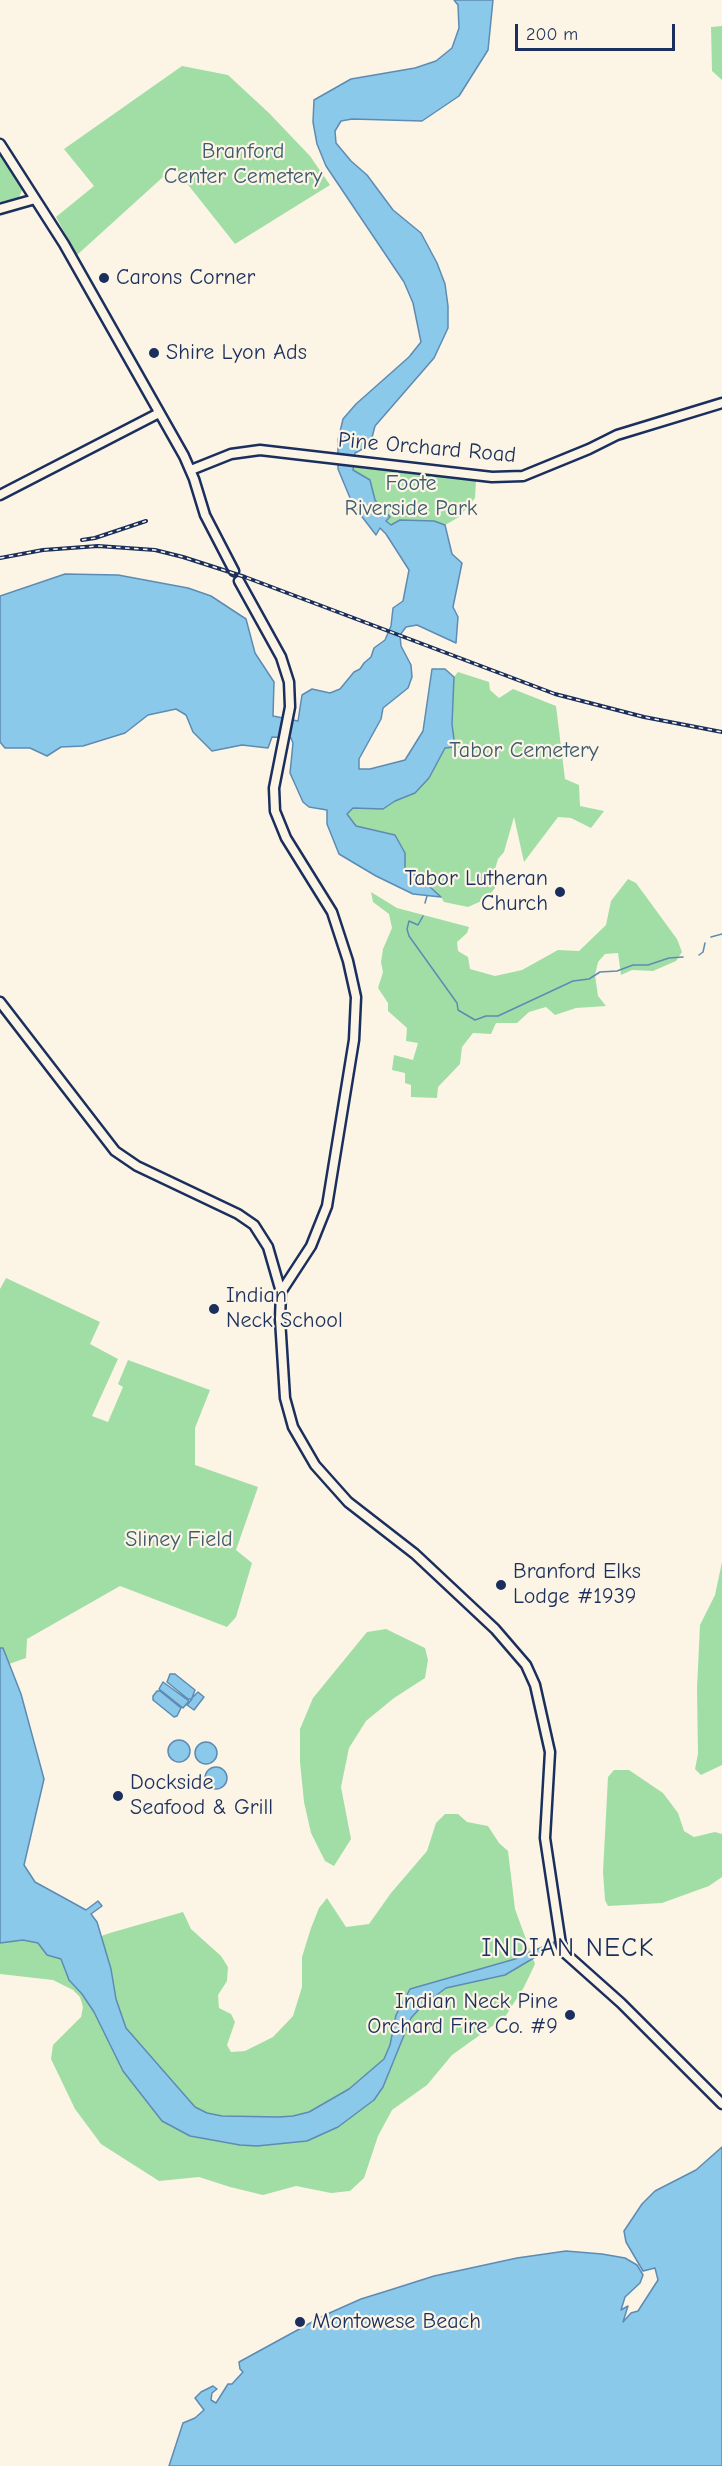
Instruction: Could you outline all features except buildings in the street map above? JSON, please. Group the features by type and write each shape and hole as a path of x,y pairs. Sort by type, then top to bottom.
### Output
{"main road":[{"path":"0,144 81,273 191,470 205,515 234,571"},
{"path":"0,209 35,198"},
{"name":"Pine Orchard Road","path":"191,470 216,458 260,450 337,457 492,477 523,476 617,435 722,403"},
{"path":"0,495 159,413"},
{"path":"239,581 285,664 289,682 288,716 273,795 275,811 286,838 332,912 348,961 357,1008 351,1061 327,1206 311,1246 281,1292"},
{"path":"0,1002 115,1151 131,1163 238,1214 255,1225 268,1247 281,1292 280,1329 285,1398 292,1426 303,1446 328,1480 352,1506 416,1554 495,1629 526,1665 535,1685 550,1752 545,1838 560,1940 566,1954 621,2002 722,2104"}],"green space":[{"path":"722,26 722,80 712,71 711,27"},
{"name":"Branford Center Cemetery","path":"182,66 228,75 310,156 330,185 235,244 174,167 77,255 56,217 94,186 64,149"},
{"path":"0,153 22,190 18,200 0,206"},
{"name":"Foote Riverside Park","path":"353,467 476,481 475,498 459,517 445,525 434,521 400,520 392,526 386,521 390,518 375,500 370,480 353,471"},
{"name":"Tabor Cemetery","path":"458,672 489,682 490,690 499,698 513,689 556,706 565,779 579,785 580,806 604,811 591,828 571,818 558,817 524,862 514,817 504,852 498,859 493,876 495,888 486,899 468,907 444,902 441,897 405,872 404,853 398,841 356,826 347,814 353,808 383,809 415,793 429,778 445,748 454,747 452,724 454,677"},
{"path":"628,879 636,883 677,939 682,952 676,961 653,971 632,970 621,975 618,953 605,954 598,962 595,975 598,996 606,1006 576,1008 555,1015 546,1007 529,1012 517,1023 496,1023 491,1034 473,1033 462,1047 460,1064 438,1087 437,1098 411,1097 411,1085 405,1083 405,1073 392,1070 394,1055 413,1060 418,1043 406,1041 407,1028 388,1011 388,1003 378,988 383,972 381,962 383,949 392,928 389,914 373,902 371,892 397,908 469,927 467,933 457,942 458,951 468,957 470,969 495,976 522,970 558,950 579,951 606,925 611,901"},
{"name":"Sliney Field","path":"6,1278 100,1322 90,1344 118,1359 92,1416 108,1422 123,1387 118,1384 128,1360 210,1390 195,1428 195,1465 258,1487 236,1550 252,1563 236,1617 227,1627 120,1586 27,1639 26,1658 9,1664 0,1648 0,1289"},
{"path":"722,1562 722,1765 701,1775 695,1769 698,1754 697,1688 700,1625 715,1595"},
{"path":"386,1629 425,1648 428,1660 425,1678 394,1698 366,1721 349,1748 341,1787 351,1839 334,1866 325,1861 311,1833 304,1802 300,1762 300,1729 313,1698 367,1632"},
{"path":"614,1770 629,1770 663,1793 678,1813 684,1831 694,1837 715,1832 722,1834 722,1877 709,1886 662,1903 608,1906 605,1900 603,1872 608,1777"},
{"path":"445,1814 458,1814 467,1822 488,1826 499,1843 508,1851 515,1909 535,1964 505,2017 452,2055 427,2085 392,2110 378,2136 364,2178 350,2191 331,2193 296,2186 263,2195 199,2177 159,2181 101,2144 75,2109 51,2059 53,2045 81,2017 83,2007 80,1997 73,1990 53,1980 0,1974 0,1943 23,1940 38,1943 47,1955 110,1933 183,1912 191,1929 221,1956 228,1967 227,1981 218,1995 219,2008 231,2014 235,2022 227,2045 231,2052 245,2051 273,2037 293,2016 302,1987 302,1957 319,1908 327,1898 346,1927 369,1924 391,1893 427,1851 436,1823"}],"water":[{"path":"454,0 493,0 488,50 459,96 422,121 352,119 341,121 335,131 336,143 351,161 367,175 393,210 421,233 445,284 448,328 434,358 375,426 370,445 355,453 353,470 370,480 375,500 390,517 386,521 391,525 400,520 434,521 445,525 452,554 462,563 453,607 458,617 456,643 417,625 406,627 400,635 401,646 411,665 412,677 408,688 383,708 381,719 359,759 359,769 370,769 405,760 423,731 432,669 445,669 454,677 452,724 455,747 445,748 429,778 415,793 383,809 353,808 347,814 356,826 395,835 405,853 405,871 418,876 441,897 413,894 339,854 327,824 327,810 309,807 303,802 290,773 293,743 291,738 272,737 268,748 242,745 212,751 193,732 186,715 176,709 148,715 125,733 83,746 61,747 47,756 30,748 5,748 0,742 0,596 65,574 118,575 188,588 211,596 246,619 255,653 274,682 273,716 298,721 302,695 312,689 330,693 340,689 371,657 374,648 385,640 391,626 393,608 403,601 409,570 386,534 380,528 376,535 353,505 338,469 338,440 343,419 356,404 409,357 421,342 413,303 404,282 326,166 317,144 313,122 314,100 351,79 415,68 436,61 452,48 459,28 458,5"},
{"path":"0,1648 3,1648 21,1694 44,1779 24,1865 35,1882 86,1910 98,1901 102,1906 91,1914 97,1922 111,1969 116,1999 126,2028 195,2107 207,2113 222,2116 279,2117 309,2112 349,2089 384,2059 390,2045 396,2015 410,1989 515,1959 556,1941 549,1949 505,1975 446,1988 422,2006 411,2018 383,2087 374,2100 338,2127 307,2141 257,2146 190,2136 162,2121 123,2071 94,2012 69,1980 61,1959 47,1955 38,1943 23,1940 0,1943"},
{"path":"170,1674 175,1674 195,1690 192,1698 198,1692 204,1697 194,1710 187,1705 192,1699 188,1699 167,1682"},
{"path":"163,1682 189,1701 183,1708 159,1689"},
{"path":"157,1691 181,1708 177,1716 174,1717 153,1700"},
{"path":"179,1740 189,1747 190,1751 183,1761 179,1762 169,1755 168,1751 175,1741"},
{"path":"206,1742 214,1745 217,1753 214,1761 206,1764 198,1761 195,1753 198,1745"},
{"path":"216,1767 224,1770 227,1778 224,1786 216,1789 208,1786 205,1778 208,1770"},
{"path":"722,2147 722,2466 169,2466 183,2423 195,2418 204,2410 195,2398 201,2392 213,2386 217,2389 212,2393 211,2400 216,2403 228,2384 232,2384 243,2372 239,2362 325,2315 361,2299 434,2276 517,2258 566,2251 602,2254 625,2258 637,2265 643,2275 640,2283 625,2297 621,2310 628,2306 623,2322 631,2313 638,2311 658,2280 655,2268 643,2271 626,2242 624,2231 642,2204 655,2191 696,2170"}],"waterway":[{"path":"425,903 427,896"},
{"path":"423,916 418,925 409,921 407,929 409,936 457,1003 458,1010 475,1020 486,1016 498,1016 573,981 589,979 600,972 617,971 633,965 648,965 669,958 683,957"},
{"path":"711,937 722,934"},
{"path":"699,955 703,952 705,943"}],"railway":[{"path":"82,540 146,521"},
{"path":"0,558 43,550 98,546 155,550 245,577 555,694 644,717 722,732"}],"place":[{"name":"Carons Corner","path":"104,278"},
{"name":"Shire Lyon Ads","path":"154,353"},
{"name":"Tabor Lutheran Church","path":"560,892"},
{"name":"Indian Neck School","path":"214,1309"},
{"name":"Branford Elks Lodge #1939","path":"501,1585"},
{"name":"Dockside Seafood & Grill","path":"118,1796"},
{"name":"Indian Neck Pine Orchard Fire Co. #9","path":"570,2015"},
{"name":"Montowese Beach","path":"300,2322"}],"district":[{"name":"INDIAN NECK","path":"568,1949"}]}
